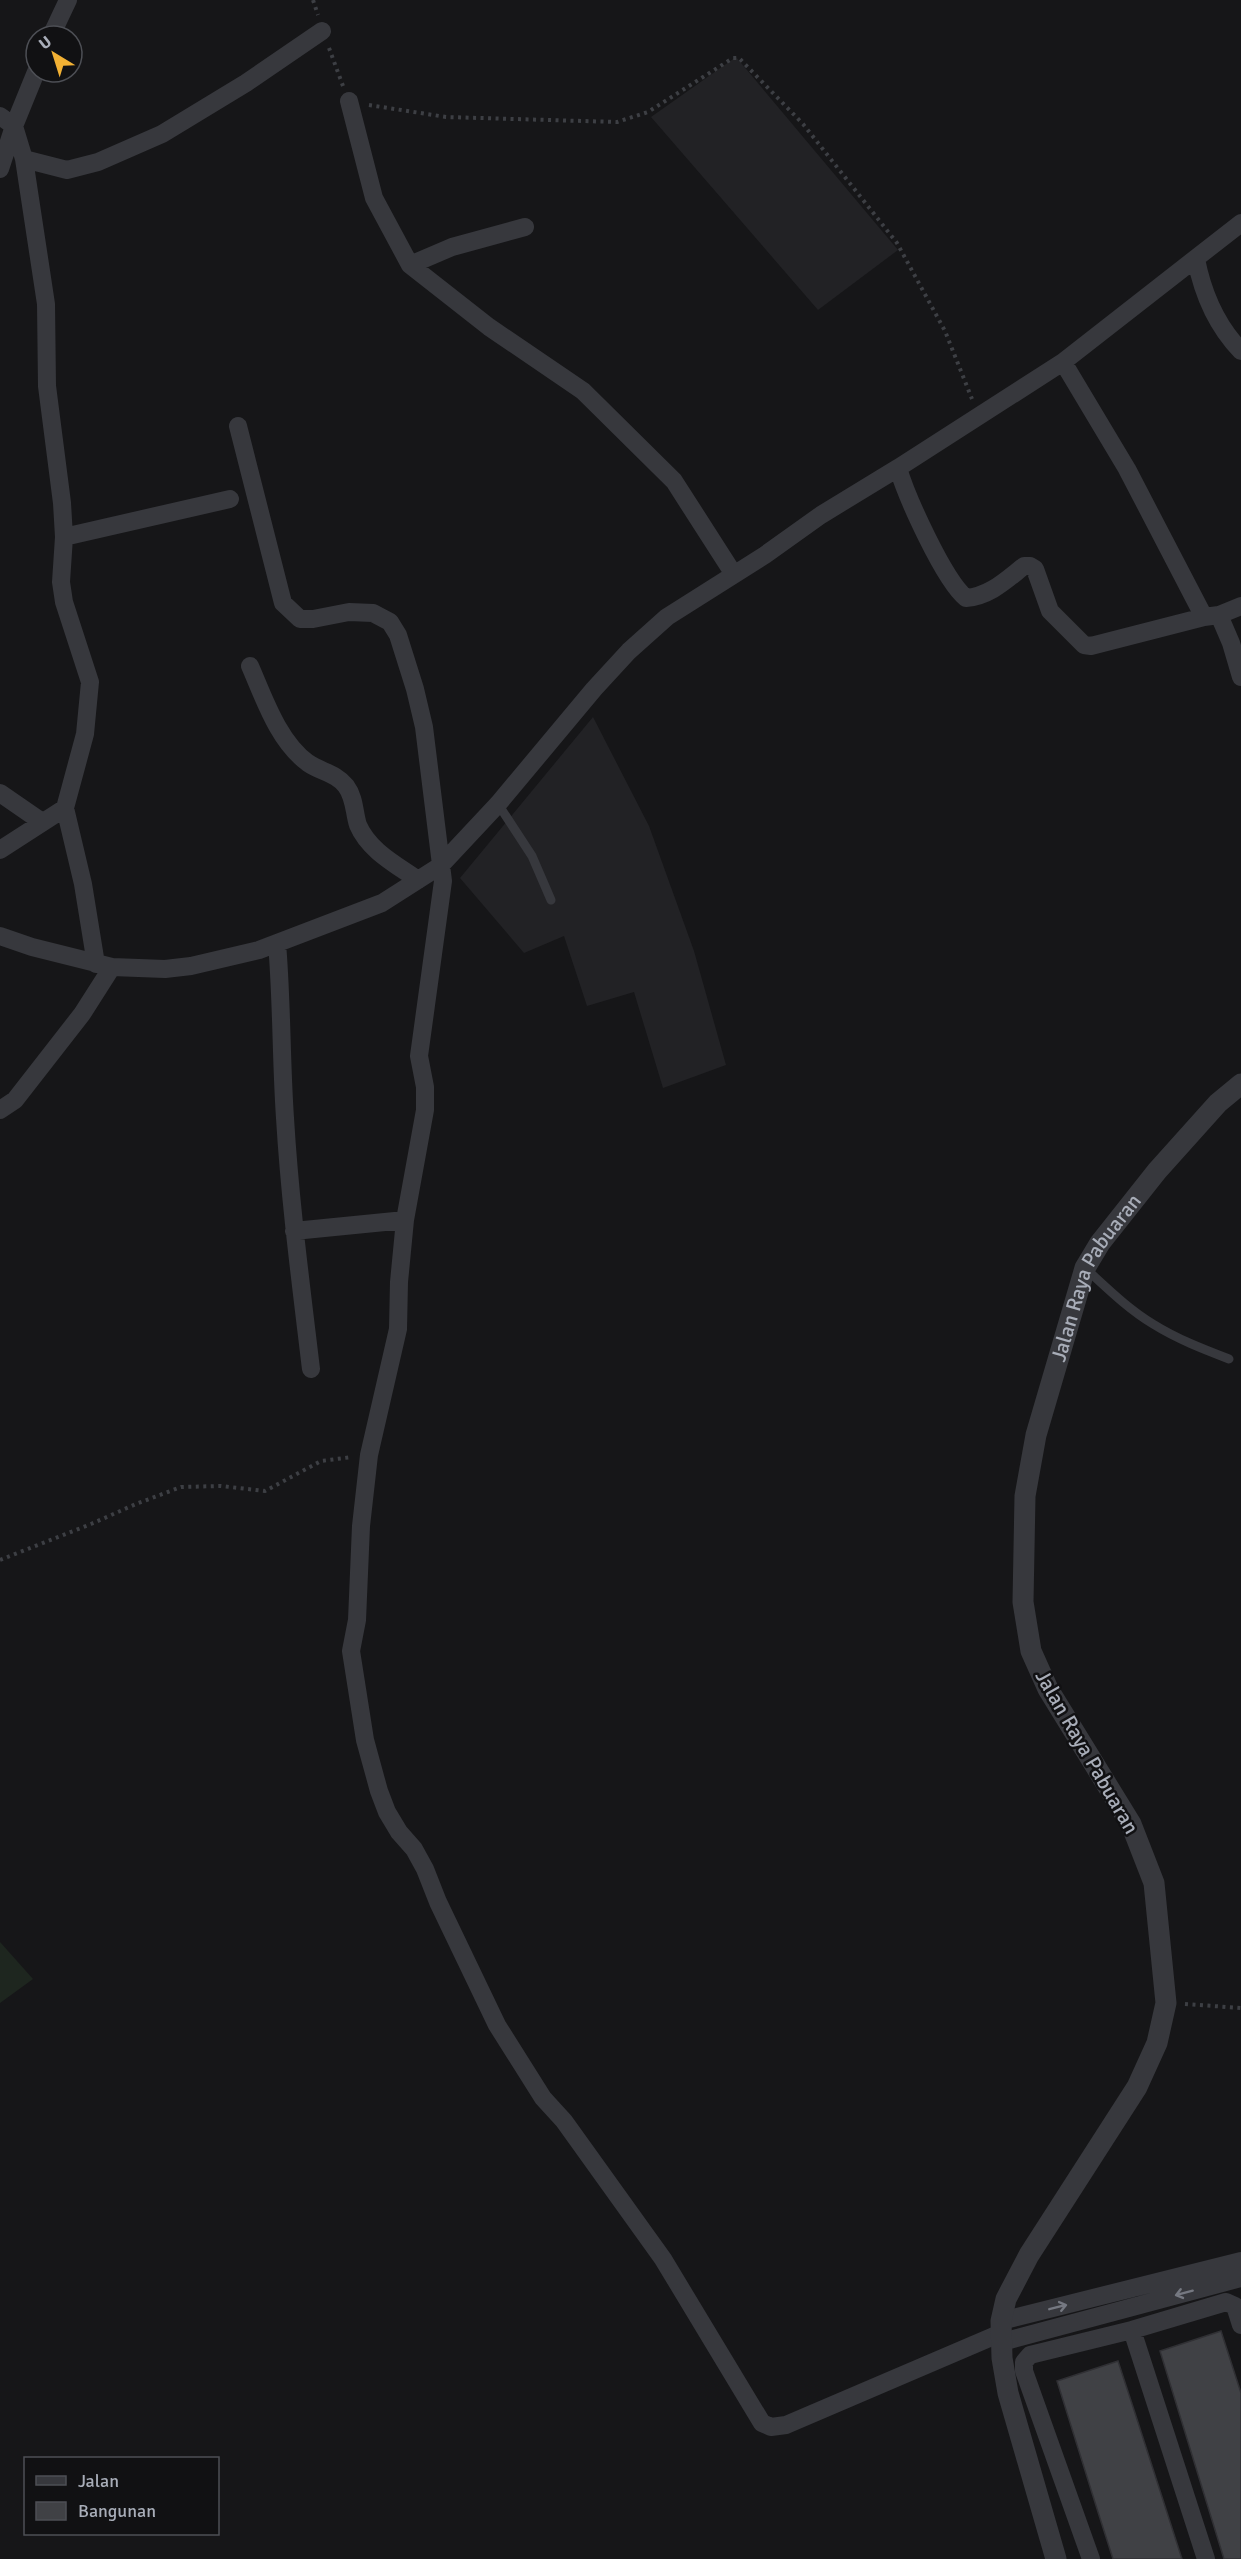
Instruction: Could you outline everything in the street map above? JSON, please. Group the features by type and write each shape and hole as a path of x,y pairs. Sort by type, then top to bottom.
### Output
{"street":[{"path":"57,24 68,0"},
{"path":"24,159 67,170 98,162 162,134 246,83 322,31"},
{"path":"0,169 7,121 29,84"},
{"path":"349,102 374,198 410,265 489,327 582,391 674,481 733,573"},
{"path":"0,1110 15,1100 82,1014 104,965 65,808 85,735 90,682 64,602 61,582 64,537 62,503 47,386 46,304 24,159 7,121"},
{"path":"0,936 32,947 104,965 165,969 191,966 277,944 382,903 440,866 498,804 629,651 666,617 765,555 821,515 1063,362 1241,224"},
{"path":"410,265 452,247 525,227"},
{"path":"1196,259 1206,300 1220,324 1241,351"},
{"path":"1063,362 1212,616 1231,643 1241,677"},
{"path":"238,426 283,603 300,619 313,619 348,612 382,615 390,622 398,635 416,689 424,727 443,881 419,1056 425,1087 425,1110 405,1220 399,1282 398,1329 369,1455 361,1526 357,1620 351,1651 365,1740 387,1812 420,1859 492,2015 543,2098 564,2121 663,2259 697,2311 762,2422 771,2427 786,2426 1001,2332 1241,2261"},
{"path":"898,468 910,502 947,573 957,590 966,598 978,597 992,590 1024,566 1030,566 1035,569 1050,611 1084,645 1091,646 1212,616 1241,606"},
{"path":"64,537 230,499"},
{"path":"250,666 278,726 298,754 308,764 330,772 346,786 351,795 357,821 369,844 418,880"},
{"path":"0,793 42,822"},
{"path":"0,849 65,808"},
{"path":"277,944 282,995 285,1117 294,1231 311,1369"},
{"name":"Jalan Raya Pabuaran","path":"1001,2332 1006,2299 1029,2255 1137,2086 1157,2043 1166,2003 1154,1882 1131,1824 1044,1679 1031,1651 1023,1602 1026,1496 1036,1435 1085,1268 1100,1243 1156,1171 1218,1102 1241,1084"},
{"path":"294,1231 405,1220"},
{"path":"1001,2332 1241,2278"},
{"path":"1091,2559 1024,2371 1024,2362 1030,2355 1132,2330 1226,2302 1235,2306 1241,2325"},
{"path":"1132,2330 1206,2559"},
{"path":"1001,2332 1008,2393 1056,2559"}],"lane":[{"path":"498,804 532,856 551,900"},
{"path":"1085,1268 1152,1324 1190,1344 1229,1359"}],"path":[{"path":"313,0 322,31 349,102 446,117 617,122 648,112 736,57 802,124 897,243 945,331 979,416"},
{"path":"0,1560 181,1487 221,1486 265,1491 321,1461 369,1455"},
{"path":"1166,2003 1241,2008"}],"shaded area":[{"path":"736,57 898,250 818,310 651,117"},
{"path":"593,717 649,826 694,951 726,1065 663,1088 634,992 587,1006 564,936 524,953 460,878"},
{"path":"0,1942 33,1979 0,2003"}],"building":[{"path":"1221,2331 1241,2393 1241,2559 1224,2559 1160,2351"},
{"path":"1118,2361 1182,2559 1113,2559 1057,2381"}]}
